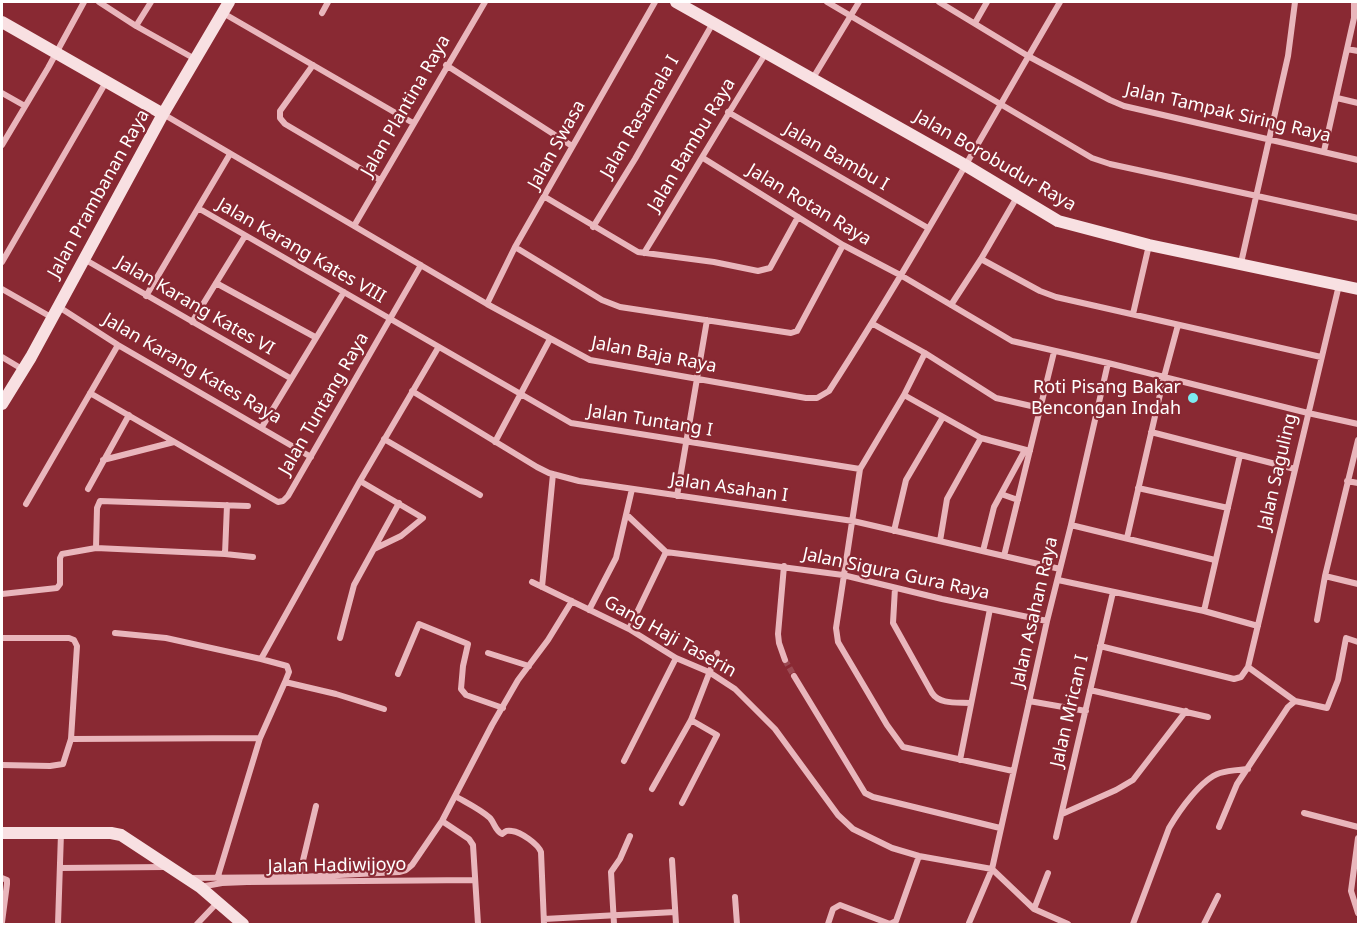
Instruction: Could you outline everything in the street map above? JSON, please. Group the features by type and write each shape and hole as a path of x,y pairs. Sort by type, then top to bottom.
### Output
{"street":[{"path":"2,145 57,53 84,2"},
{"path":"99,2 136,26 196,59"},
{"path":"136,26 151,2"},
{"name":"Jalan Prambanan Raya","path":"2,404 163,114 229,2"},
{"path":"322,13 328,2"},
{"name":"Jalan Plantina Raya","path":"354,226 484,2"},
{"name":"Jalan Swasa","path":"487,304 515,247 655,2"},
{"name":"Jalan Borobudur Raya","path":"676,2 965,165 1049,217 1068,225 1149,245 1359,289"},
{"path":"827,2 1076,150 1099,161 1359,218"},
{"path":"813,78 859,2"},
{"name":"Jalan Tampak Siring Raya","path":"939,2 1028,56 1124,106 1359,160"},
{"path":"975,23 987,2"},
{"name":"Jalan Baja Raya","path":"163,114 487,304 582,357 599,363 697,380 806,398 821,397 829,392 873,324 1060,2"},
{"path":"1241,263 1288,56 1295,2"},
{"path":"1324,151 1356,19 1354,2"},
{"path":"223,13 413,123"},
{"path":"2,22 163,114"},
{"name":"Jalan Rasamala I","path":"593,226 635,159 712,23"},
{"path":"1347,49 1359,51"},
{"name":"Jalan Bambu Raya","path":"644,253 766,53"},
{"path":"313,65 280,111 280,118 285,124 380,180"},
{"path":"446,65 572,146"},
{"path":"2,262 106,82"},
{"path":"2,93 25,106"},
{"path":"1337,98 1359,103"},
{"name":"Jalan Bambu I","path":"728,112 928,228"},
{"path":"146,296 230,154"},
{"name":"Jalan Rotan Raya","path":"703,158 843,245 902,276 1011,341 1359,424"},
{"path":"951,305 981,259 1017,196"},
{"path":"545,197 633,251 714,262 758,271 768,270 798,217"},
{"name":"Jalan Karang Kates VIII","path":"198,208 389,320"},
{"path":"192,322 245,236"},
{"path":"515,247 611,304 620,307 795,332 843,245"},
{"path":"1133,314 1149,245"},
{"name":"Jalan Karang Kates VI","path":"84,259 290,378"},
{"path":"981,259 1040,291 1321,357"},
{"name":"Jalan Tuntang Raya","path":"174,442 281,501 288,496 421,265"},
{"path":"216,283 315,337"},
{"name":"Jalan Saguling","path":"1248,667 1339,285"},
{"name":"Jalan Karang Kates Raya","path":"2,289 55,312 118,345 311,457"},
{"path":"262,427 344,292"},
{"name":"Jalan Tuntang I","path":"389,320 563,419 578,425 860,469"},
{"path":"677,496 707,320"},
{"path":"873,324 925,353 996,398 1040,408"},
{"path":"1126,538 1150,432 1178,325"},
{"path":"495,442 550,339"},
{"path":"26,504 118,345"},
{"path":"261,658 438,348"},
{"path":"1004,556 1028,450 1054,352"},
{"path":"925,353 904,395 860,469 836,628 838,642 887,725 903,747 1013,771"},
{"path":"2,357 22,369"},
{"name":"Jalan Asahan Raya","path":"969,923 992,869 1047,621 1108,363"},
{"name":"Jalan Asahan I","path":"412,391 537,467 553,474 579,481 853,521 1060,569"},
{"path":"90,393 174,442"},
{"path":"904,395 981,438 1028,450"},
{"path":"88,489 129,414"},
{"path":"894,531 906,480 943,417"},
{"path":"1150,432 1295,469"},
{"path":"940,542 947,499 981,438"},
{"path":"384,439 480,495"},
{"path":"1317,620 1324,576 1359,440"},
{"path":"103,460 174,442"},
{"path":"983,551 990,517 1028,450"},
{"path":"1204,611 1240,455"},
{"path":"542,587 553,474"},
{"path":"360,481 423,518 401,536 374,549"},
{"path":"1347,481 1359,483"},
{"path":"1138,488 1228,508"},
{"path":"589,610 611,570 632,489"},
{"path":"1001,494 1018,500"},
{"path":"96,548 97,508 100,501 248,506"},
{"path":"340,638 354,585 399,503"},
{"path":"225,554 227,505"},
{"path":"627,514 666,552 629,629"},
{"path":"1071,525 1215,560"},
{"path":"2,594 57,588 60,584 62,554 96,548 253,557"},
{"name":"Jalan Sigura Gura Raya","path":"666,552 843,575 1047,621"},
{"path":"784,566 778,643 785,660"},
{"path":"1324,576 1359,584"},
{"path":"1058,580 1204,611 1258,626"},
{"name":"Gang Haji Taserin","path":"532,582 629,629 676,658 709,672 735,689 776,729 844,822 864,836 919,856 992,869"},
{"path":"895,588 893,623 936,699 971,703"},
{"name":"Jalan Mrican I","path":"1056,837 1113,592"},
{"path":"187,878 299,877 406,870 412,865 442,821 502,708 572,601"},
{"path":"960,760 990,609"},
{"path":"398,674 419,624 468,644 461,689 466,695 502,708"},
{"path":"115,633 166,638 261,658 287,666 289,672 260,738 218,876"},
{"path":"2,638 69,638 76,642 71,739 67,757 61,765 2,765"},
{"path":"1100,646 1234,679 1241,677 1248,667 1295,701 1327,708 1338,680 1346,638 1359,642"},
{"path":"488,653 528,666"},
{"path":"652,789 691,720 717,653"},
{"path":"624,761 676,658"},
{"path":"794,676 865,793 873,797 1000,828"},
{"path":"285,682 336,693 384,710"},
{"path":"1090,690 1208,717"},
{"path":"1029,701 1086,711"},
{"path":"1219,827 1238,784 1288,707 1295,701"},
{"path":"1062,814 1133,780 1186,711"},
{"path":"682,803 717,735 691,720"},
{"path":"71,739 260,738"},
{"path":"1132,924 1169,828 1175,818 1210,778 1220,773 1248,769"},
{"path":"455,796 492,820 502,834 507,830 513,831 539,846 542,852 544,922 675,912"},
{"path":"299,877 316,806"},
{"path":"1304,813 1359,827"},
{"path":"442,821 471,841 474,849 478,924"},
{"path":"2,833 121,835 200,887 243,924"},
{"path":"58,924 61,833"},
{"path":"614,924 610,872 620,859 630,836"},
{"path":"1359,838 1351,891 1359,913"},
{"path":"828,924 833,909 840,905 890,924 896,921 919,856"},
{"path":"672,860 676,924"},
{"path":"60,868 171,867"},
{"path":"992,869 1034,909 1068,924"},
{"path":"1034,909 1048,873"},
{"path":"2,878 7,880 2,922"},
{"name":"Jalan Hadiwijoyo","path":"200,887 239,882 475,880"},
{"path":"1204,924 1218,896"},
{"path":"735,897 737,924"},
{"path":"198,924 217,903"}],"tunnel":[{"path":"785,660 794,676"}],"place":[{"name":"Roti Pisang Bakar Bencongan Indah","path":"1193,398"}]}
